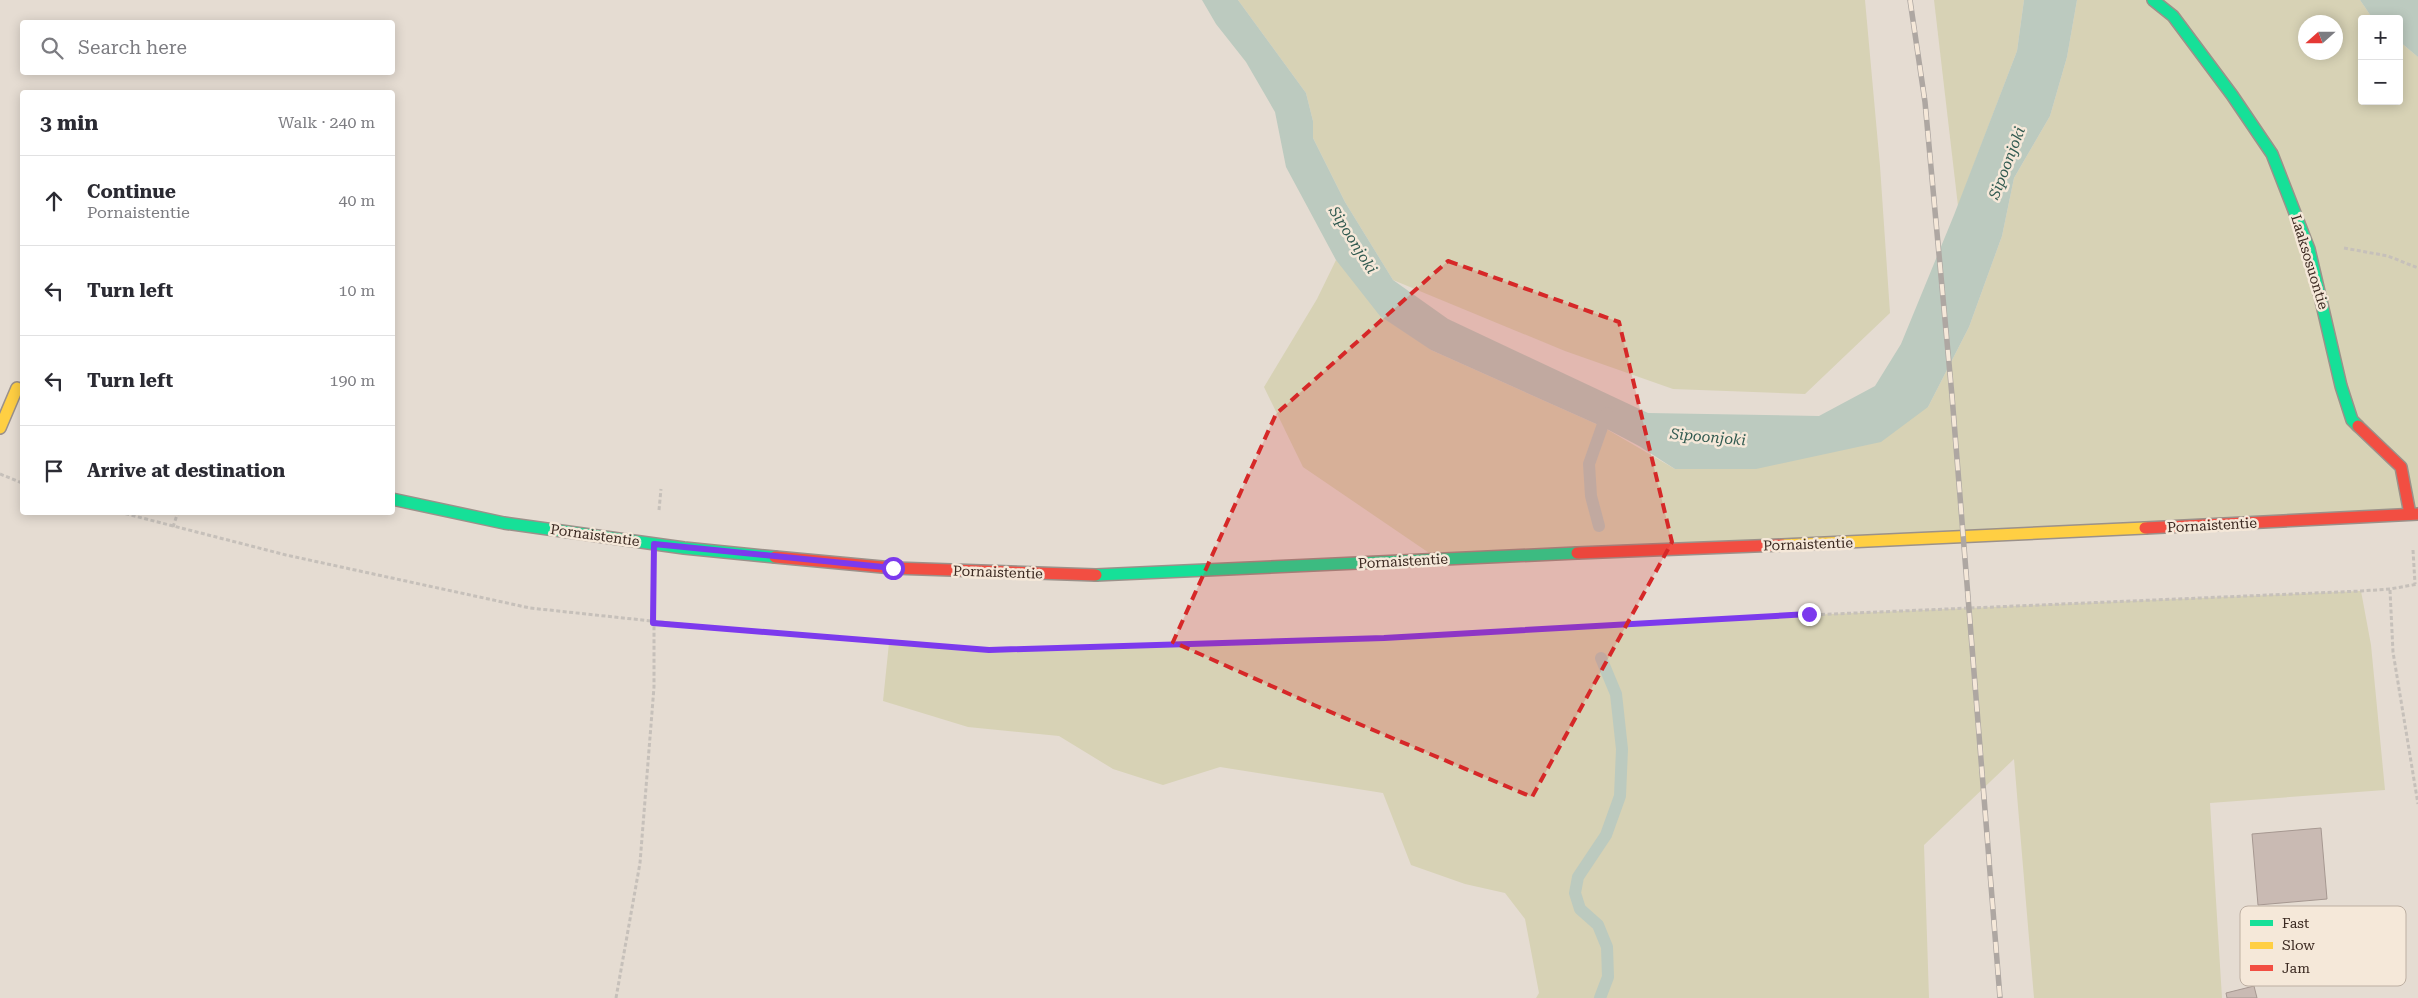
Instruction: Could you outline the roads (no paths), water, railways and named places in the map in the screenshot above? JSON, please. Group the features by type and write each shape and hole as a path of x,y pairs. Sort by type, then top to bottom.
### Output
{"street":[{"name":"Laaksosuontie","path":"2153,0 2173,16 2232,95 2272,154 2309,248 2341,386 2352,420 2401,467 2414,514"},
{"path":"0,428 16,388"},
{"name":"Pornaistentie","path":"395,500 504,523 654,544 893,568 1117,576 1448,558 2005,536 2414,514"}],"water":[{"name":"Sipoonjoki","path":"1202,0 1238,0 1306,93 1313,121 1313,138 1345,202 1393,280 1448,319 1648,413 1819,416 1875,386 1901,344 1954,215 2017,51 2024,0 2077,0 2067,57 2050,116 2014,178 2002,236 1969,327 1928,407 1881,442 1756,469 1675,469 1639,446 1603,427 1431,350 1380,316 1336,260 1286,167 1275,112 1246,62 1216,24"},
{"path":"2360,0 2418,0 2418,57 2403,44 2403,15 2370,15"}],"waterway":[{"path":"1599,526 1591,496 1589,464 1607,413"},
{"path":"1600,998 1608,977 1607,947 1598,925 1580,909 1575,893 1578,877 1606,835 1620,796 1622,749 1616,694 1601,658"}],"railway":[{"path":"1910,0 1925,102 1952,396 2000,998"}]}
